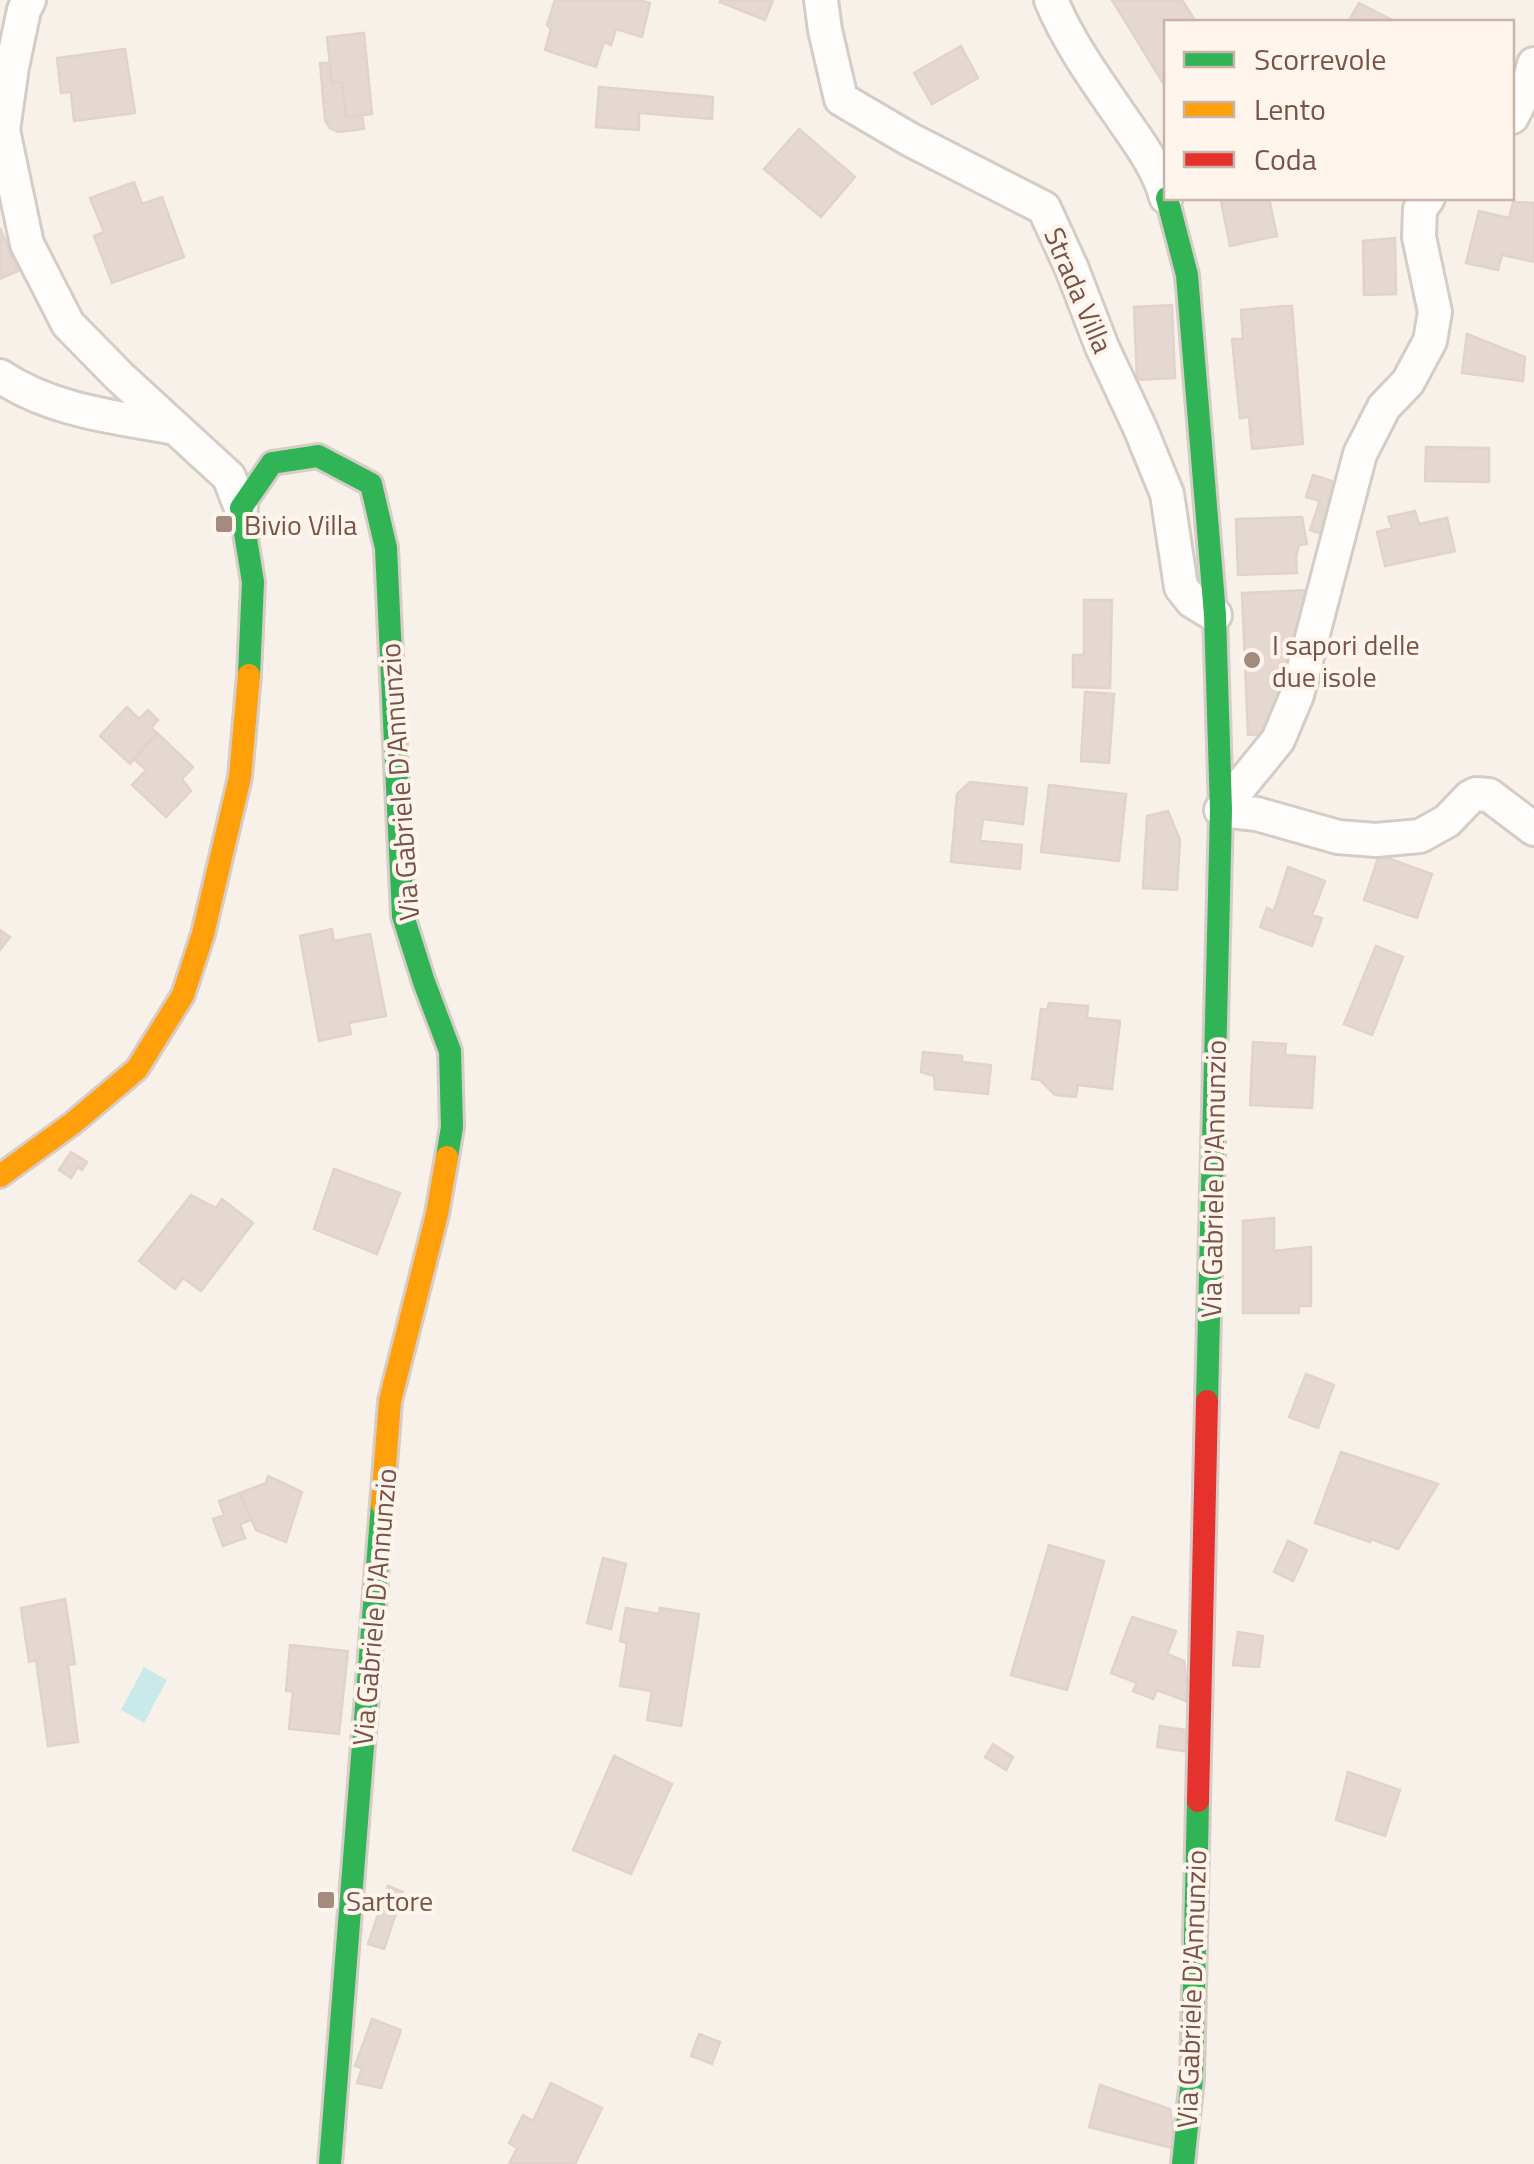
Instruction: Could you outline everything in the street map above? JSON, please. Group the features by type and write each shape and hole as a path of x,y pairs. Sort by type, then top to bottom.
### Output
{"street":[{"path":"0,1176 137,1069 183,995 203,934 240,778 252,645 253,582 240,508 229,476 68,324 27,244 2,130 12,66 29,0"},
{"name":"Strada Villa","path":"821,0 824,30 842,99 909,139 1044,208 1167,494 1181,587 1192,601 1215,615"},
{"name":"Via Gabriele D'Annunzio","path":"1051,0 1078,52 1140,144 1164,188"},
{"path":"1514,112 1534,64"},
{"name":"Via Gabriele D'Annunzio","path":"1168,200 1187,275 1215,615 1221,810 1192,2080 1183,2164"},
{"path":"1221,810 1278,740 1297,695 1360,454 1384,407 1408,382 1430,341 1435,312 1419,237 1420,208 1426,200"},
{"path":"0,376 17,388 80,411 175,428"},
{"name":"Via Gabriele D'Annunzio","path":"240,508 272,463 318,456 370,484 386,548 402,916 450,1052 452,1126 437,1214 390,1401 330,2164"},
{"path":"1221,810 1258,814 1338,837 1376,840 1420,836 1447,821 1470,796 1482,794 1534,829"}],"water":[{"path":"144,1667 167,1680 144,1723 121,1710"}],"building":[{"path":"555,0 650,3 642,37 616,29 611,45 604,42 596,67 545,50"},
{"path":"721,0 773,0 765,20"},
{"path":"1112,0 1182,0 1195,20 1164,20 1164,85"},
{"path":"1359,3 1392,20 1349,20"},
{"path":"364,33 372,114 346,117 342,82 332,83 327,37"},
{"path":"961,46 978,78 932,104 914,73"},
{"path":"125,49 135,113 74,121 71,92 61,93 57,58"},
{"path":"320,63 329,63 332,83 342,82 346,117 362,115 364,129 338,132 330,128 325,120"},
{"path":"599,87 713,97 712,119 639,113 639,130 596,127"},
{"path":"799,129 855,177 821,217 764,169"},
{"path":"134,182 142,204 162,197 184,257 112,283 94,236 104,232 90,198"},
{"path":"1269,200 1277,236 1230,246 1221,201"},
{"path":"1513,202 1534,203 1534,262 1502,255 1498,270 1466,263 1479,211 1509,218"},
{"path":"0,228 18,271 0,279"},
{"path":"1395,238 1396,294 1364,295 1363,241"},
{"path":"1172,305 1175,378 1137,380 1134,307"},
{"path":"1292,306 1303,444 1252,449 1249,417 1240,418 1232,339 1243,339 1241,310"},
{"path":"1467,334 1525,357 1523,381 1462,373"},
{"path":"1426,447 1489,448 1489,482 1425,481"},
{"path":"1313,475 1345,485 1328,536 1310,530 1320,501 1306,497"},
{"path":"1415,511 1419,524 1447,518 1455,551 1385,566 1377,532 1392,528 1388,517"},
{"path":"1302,517 1307,544 1299,545 1297,573 1238,575 1236,519"},
{"path":"1309,590 1275,721 1265,734 1248,735 1242,593"},
{"path":"1084,600 1112,600 1110,688 1073,687 1073,655 1084,655"},
{"path":"1085,692 1114,694 1109,763 1081,761"},
{"path":"127,707 139,719 148,710 158,720 151,728 157,733 130,764 100,736"},
{"path":"157,733 193,767 182,779 191,791 166,817 132,785 146,770 134,759"},
{"path":"970,782 1027,788 1023,824 983,819 980,841 1022,845 1020,869 951,862 957,794"},
{"path":"1049,785 1126,794 1119,861 1041,852"},
{"path":"1168,811 1180,840 1177,890 1143,888 1147,816"},
{"path":"1379,855 1432,874 1417,918 1364,900"},
{"path":"1288,867 1325,881 1312,915 1322,918 1312,946 1260,927 1267,908 1274,911"},
{"path":"332,929 334,941 370,934 386,1016 349,1023 351,1034 319,1041 300,936"},
{"path":"0,930 10,937 0,950"},
{"path":"1376,946 1403,957 1372,1035 1344,1024"},
{"path":"1049,1003 1088,1006 1087,1018 1120,1021 1112,1089 1078,1085 1076,1097 1055,1095 1040,1080 1032,1079 1041,1009 1047,1010"},
{"path":"1253,1042 1286,1044 1285,1055 1315,1057 1312,1108 1250,1105"},
{"path":"923,1052 962,1056 962,1062 991,1065 988,1094 935,1089 934,1076 921,1072"},
{"path":"71,1152 87,1162 71,1178 59,1170"},
{"path":"334,1169 400,1193 377,1254 314,1229"},
{"path":"191,1195 216,1208 222,1199 253,1223 201,1291 183,1278 175,1289 139,1261"},
{"path":"1274,1218 1274,1251 1311,1247 1311,1306 1299,1306 1299,1313 1243,1313 1243,1221"},
{"path":"1306,1374 1334,1385 1318,1428 1289,1417"},
{"path":"1341,1452 1438,1484 1398,1549 1315,1523"},
{"path":"268,1476 302,1492 286,1542 256,1530 240,1493 266,1483"},
{"path":"240,1493 251,1520 240,1524 245,1538 223,1546 213,1519 224,1515 219,1501"},
{"path":"1288,1541 1307,1550 1293,1581 1274,1572"},
{"path":"1049,1545 1104,1561 1067,1690 1011,1675"},
{"path":"603,1558 626,1564 611,1629 587,1623"},
{"path":"65,1599 75,1664 68,1665 78,1742 48,1746 36,1660 29,1662 21,1608"},
{"path":"626,1608 659,1614 660,1608 699,1614 681,1726 647,1720 652,1691 620,1686 627,1643 620,1641"},
{"path":"1132,1617 1176,1631 1167,1654 1184,1661 1189,1702 1157,1690 1153,1699 1133,1691 1137,1683 1111,1673"},
{"path":"1238,1632 1263,1636 1259,1667 1233,1665"},
{"path":"290,1645 348,1651 339,1734 289,1729 293,1691 286,1691"},
{"path":"1160,1726 1192,1731 1189,1752 1157,1747"},
{"path":"993,1744 1013,1757 1006,1770 985,1757"},
{"path":"614,1756 672,1784 631,1874 573,1850"},
{"path":"1348,1772 1400,1790 1385,1836 1336,1820"},
{"path":"388,1886 403,1892 384,1949 368,1944"},
{"path":"372,2019 401,2030 381,2088 357,2083 362,2068 355,2066"},
{"path":"699,2034 720,2042 712,2064 691,2056"},
{"path":"551,2083 602,2108 575,2164 509,2164 517,2148 509,2143 523,2115 533,2121"},
{"path":"1100,2085 1170,2109 1176,2149 1089,2127"}],"traffic: fast":[{"path":"1168,200 1187,275 1215,615 1221,810 1207,1401"},
{"path":"249,675 253,582 241,508 272,463 318,456 371,484 386,548 403,916 450,1051 452,1127 447,1157"},
{"path":"330,2164 382,1504"},
{"path":"1183,2164 1192,2079 1198,1801"}],"traffic: slow":[{"path":"0,1176 73,1123 137,1069 183,995 203,934 240,777 249,675"},
{"path":"382,1504 390,1401 437,1214 447,1157"}],"traffic: jam":[{"path":"1198,1801 1207,1401"}],"place":[{"name":"Bivio Villa","path":"224,524"},
{"name":"I sapori delle due isole","path":"1252,660"},
{"name":"Sartore","path":"326,1900"}]}
